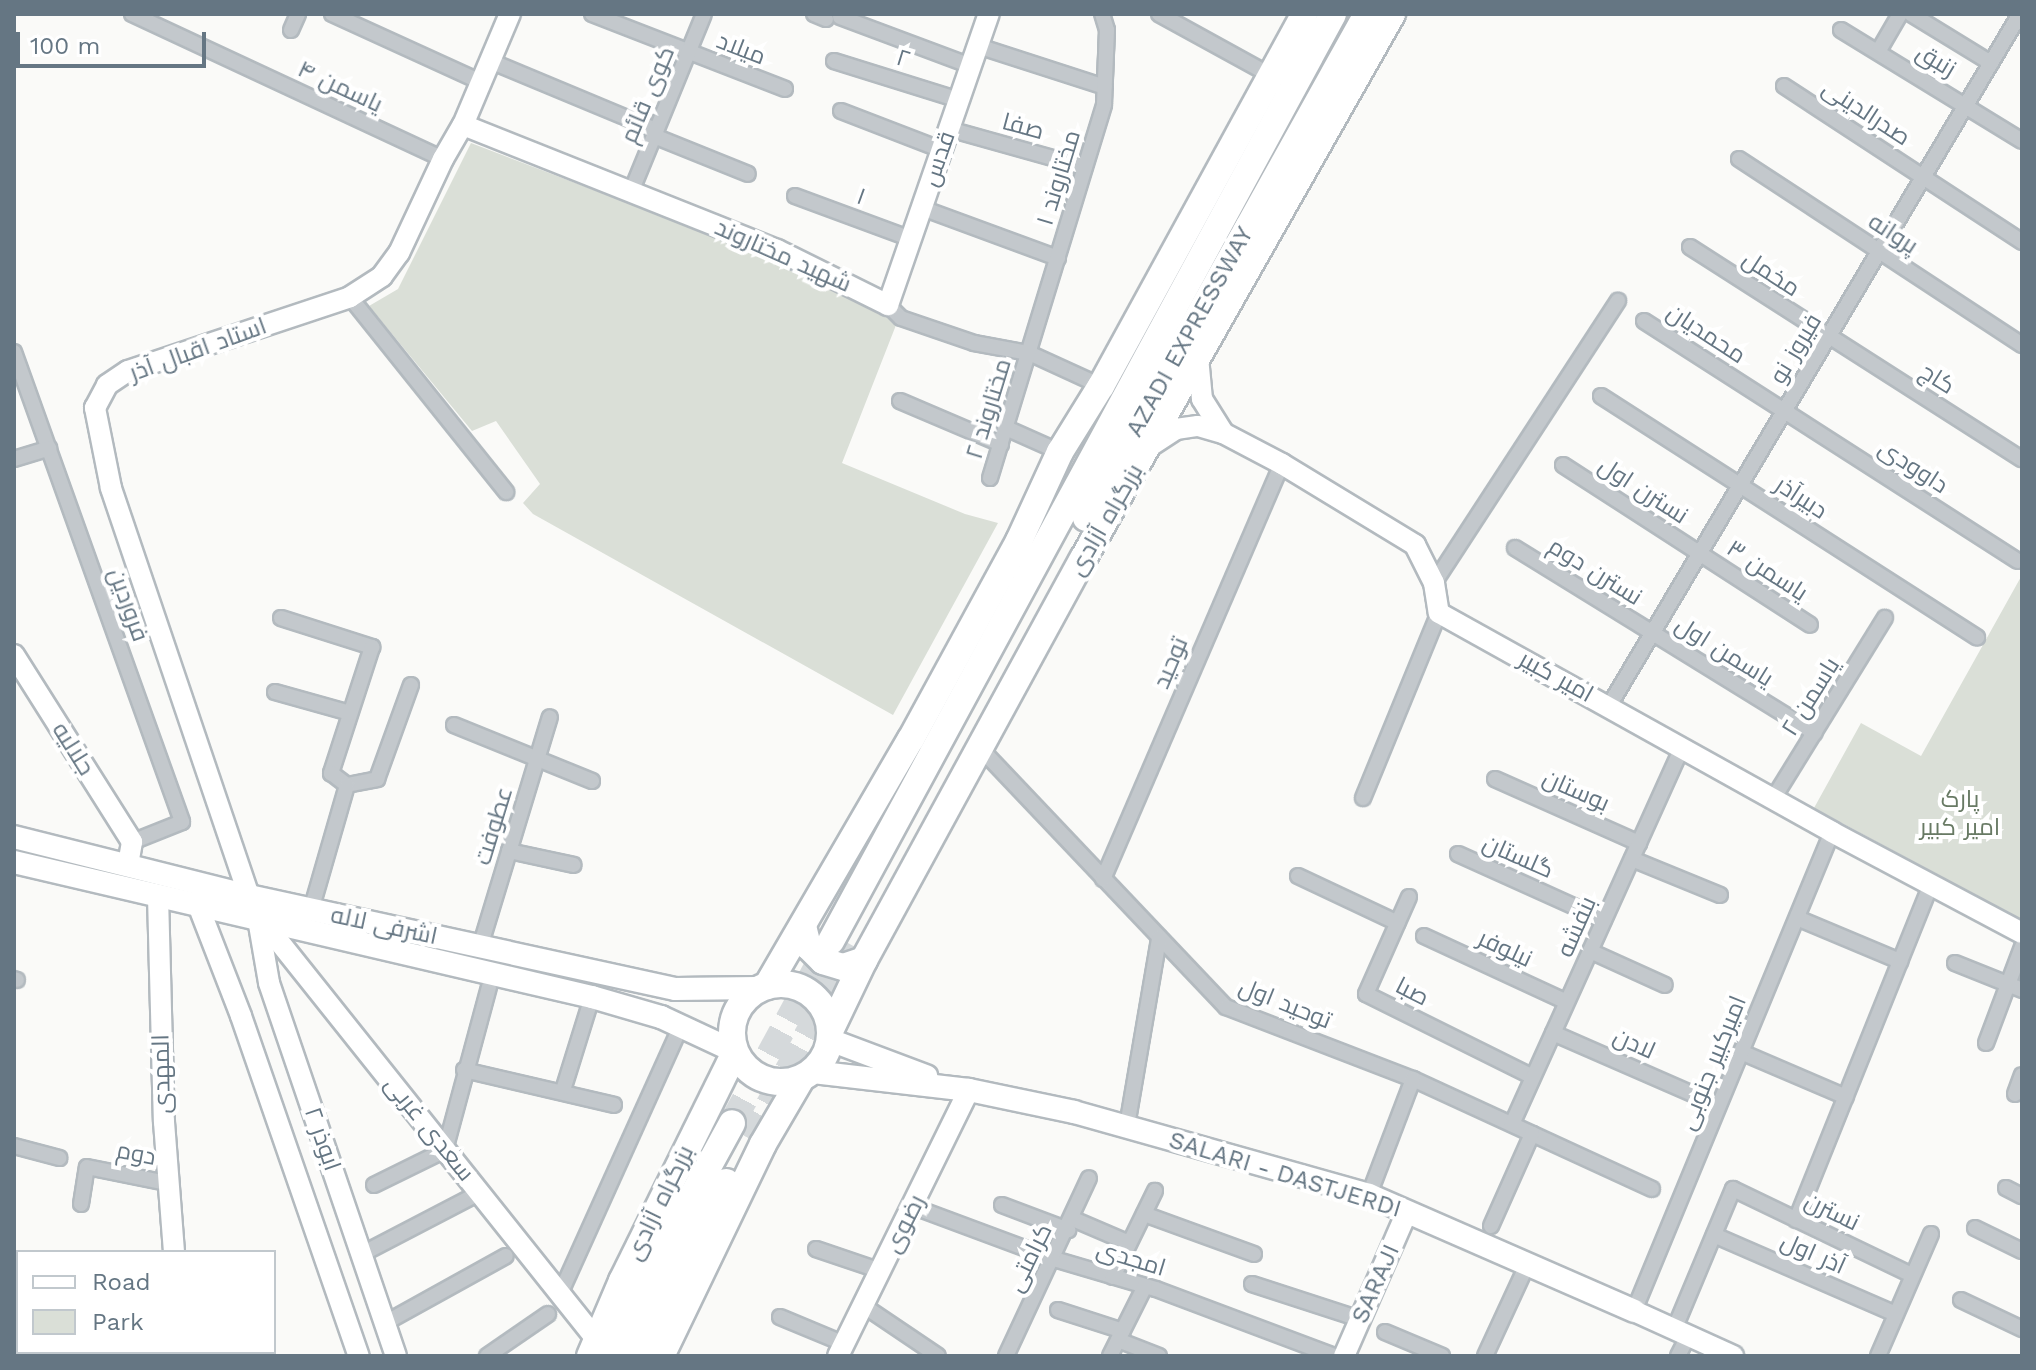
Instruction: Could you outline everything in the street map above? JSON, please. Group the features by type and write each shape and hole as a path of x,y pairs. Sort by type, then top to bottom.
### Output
{"highway":[{"path":"807,1075 770,1082 743,1066 734,1051 733,1021 739,1006 763,987 803,926 911,739 1019,541 1057,462 1305,14"},
{"name":"AZADI EXPRESSWAY","path":"850,949 1333,14"},
{"name":"AZADI EXPRESSWAY","path":"1071,519 1367,14"},
{"name":"بزرگراه آزادی","path":"830,1036 850,949 980,748 1083,559 1392,14"},
{"path":"1057,462 1083,559"},
{"path":"1019,541 1115,502"},
{"path":"803,926 808,946 823,961 843,967 850,949"},
{"path":"600,1350 748,1135 822,1061 830,1036 827,1016 808,992 794,985 763,987"},
{"name":"بزرگراه آزادی","path":"600,1350 704,1111 734,1051"},
{"path":"636,1356 661,1299 748,1135 759,1125 743,1109 723,1105 704,1111"},
{"path":"661,1356 748,1135"}],"main road":[{"name":"اشرفی لاله","path":"14,837 249,896 675,989 763,987"},
{"name":"اشرفی لاله","path":"14,862 592,997 661,1017 734,1051"},
{"name":"SALARI - DASTJERDI","path":"830,1036 969,1090"},
{"name":"SALARI - DASTJERDI","path":"807,1075 969,1090 1127,1126 1369,1195 1634,1311"}],"street":[{"name":"یاسمن ۴","path":"132,14 443,159"},
{"path":"291,30 298,14"},
{"path":"332,14 481,82"},
{"name":"استاد اقبال آذر","path":"249,896 111,488 95,408 107,385 128,371 350,297 382,276 399,253 443,159 463,125 510,14"},
{"name":"میلاد","path":"592,14 785,89"},
{"name":"کوی قائم","path":"631,192 704,14"},
{"name":"قدس","path":"888,305 989,14"},
{"name":"مختاروند ۱","path":"1029,353 1104,104 1107,30 1102,14"},
{"path":"1159,14 1272,76"},
{"path":"1878,52 1900,14"},
{"path":"1911,14 1991,63"},
{"path":"827,17 1105,87"},
{"name":"فیروز نو","path":"1609,706 1991,63 2019,22"},
{"name":"زنبق","path":"1841,30 2022,141"},
{"path":"490,61 748,174"},
{"name":"۲","path":"834,61 959,100"},
{"name":"صدرالدینی","path":"1784,86 2022,242"},
{"path":"841,111 942,150"},
{"name":"شهید مختاروند","path":"463,125 777,250 888,305 901,318 974,343 1029,353 1101,386"},
{"name":"صفا","path":"949,129 1085,167"},
{"name":"پروانه","path":"1739,159 2022,345"},
{"name":"۱","path":"795,196 911,239"},
{"path":"922,208 1058,258"},
{"name":"مخمل","path":"1690,247 1828,337"},
{"path":"350,297 506,492"},
{"path":"1434,583 1618,301"},
{"name":"محمدیان","path":"1644,321 1784,411"},
{"name":"کاج","path":"1828,337 2022,459"},
{"name":"فروردین","path":"14,352 182,822 132,842"},
{"name":"مختاروند ۲","path":"990,478 1029,353"},
{"path":"1198,357 1202,399 1223,433"},
{"name":"دبیرآذر","path":"1601,396 1977,637"},
{"path":"900,401 1001,444"},
{"name":"داوودی","path":"1784,411 2018,561"},
{"path":"1145,450 1167,433 1187,426 1223,433 1282,464 1415,545 1434,583 1439,613 1363,798"},
{"path":"1006,428 1057,462"},
{"path":"14,459 49,448"},
{"name":"توحید","path":"1103,879 1282,464"},
{"name":"نسترن اول","path":"1563,465 1700,553"},
{"name":"نسترن دوم","path":"1515,548 1652,633"},
{"name":"یاسمن ۳","path":"1700,553 1810,625"},
{"name":"امیر کبیر","path":"1439,613 1832,832 2022,933"},
{"path":"281,618 372,647 331,773 347,785 377,779 411,685"},
{"name":"یاسمن ۲","path":"1773,799 1885,618"},
{"name":"یاسمن اول","path":"1652,633 1814,733"},
{"name":"جلالیه","path":"14,655 132,842"},
{"path":"275,692 350,713"},
{"name":"عطوفت","path":"480,947 550,717"},
{"path":"454,725 536,761 592,781"},
{"name":"توحید اول","path":"980,748 1226,1007 1413,1079 1652,1189"},
{"name":"بنفشه","path":"1512,1124 1682,748"},
{"name":"بوستان","path":"1495,779 1639,843"},
{"path":"311,910 347,785"},
{"name":"امیرکبیر جنوبی","path":"1634,1311 1832,832"},
{"path":"128,865 132,842"},
{"path":"509,851 574,865"},
{"name":"گلستان","path":"1458,854 1604,920"},
{"path":"1632,859 1720,895"},
{"path":"1298,876 1398,923"},
{"path":"1796,1220 1931,885"},
{"name":"المهدی","path":"158,896 167,1183 174,1250"},
{"name":"صبا","path":"1409,897 1366,994 1533,1077"},
{"path":"198,905 241,1016 359,1356"},
{"path":"1797,918 1900,961"},
{"name":"سعدی غربی","path":"260,919 560,1294 600,1350"},
{"name":"ابوذر ۲","path":"260,919 269,983 396,1356"},
{"name":"نیلوفر","path":"1424,936 1567,1002"},
{"path":"1127,1126 1159,938"},
{"path":"1986,1043 2015,987 2022,947"},
{"path":"1590,951 1665,985"},
{"path":"1955,963 2015,987"},
{"path":"374,1185 445,1150 464,1070 489,987"},
{"path":"564,1087 592,997"},
{"path":"560,1294 681,1026"},
{"name":"لادن","path":"1553,1033 1697,1096"},
{"path":"1741,1052 1846,1097"},
{"path":"464,1070 614,1105"},
{"path":"2015,1094 2022,1075"},
{"path":"1369,1195 1413,1079"},
{"name":"رضوی","path":"842,1350 969,1090"},
{"path":"1491,1226 1532,1134"},
{"path":"14,1146 59,1158"},
{"name":"دوم","path":"81,1204 87,1167 167,1183"},
{"name":"کرامتی","path":"1006,1356 1070,1225 1089,1178"},
{"path":"2006,1188 2022,1196"},
{"name":"نسترن","path":"1714,1235 1733,1189 1912,1275"},
{"path":"1113,1277 1155,1191"},
{"path":"362,1254 479,1193"},
{"path":"1002,1205 1129,1243"},
{"name":"امجدی","path":"914,1207 1054,1259 1145,1286 1334,1356"},
{"name":"SARAJI","path":"1344,1356 1407,1212"},
{"path":"1144,1214 1254,1254"},
{"path":"1975,1228 2022,1251"},
{"path":"1878,1356 1931,1234"},
{"path":"1678,1356 1681,1333 1714,1235"},
{"name":"آذر اول","path":"1714,1235 1896,1314"},
{"path":"816,1249 881,1271"},
{"path":"385,1323 506,1256"},
{"path":"1485,1356 1527,1265"},
{"path":"1252,1284 1360,1319"},
{"path":"1110,1356 1145,1286"},
{"path":"1961,1300 2022,1329"},
{"path":"864,1306 938,1356"},
{"path":"1058,1310 1120,1335 1159,1356"},
{"path":"1634,1311 1733,1356"},
{"path":"487,1356 548,1314"},
{"path":"780,1317 842,1350"},
{"path":"1385,1332 1442,1356"}],"green space":[{"path":"471,143 769,257 898,320 842,463 965,514 998,523 893,715 533,514 523,503 540,484 496,421 472,431 369,306 398,289"},
{"name":"پارک امیر کبیر","path":"2022,575 2022,920 1814,808 1861,723 1921,756"}],"tunnel":[{"path":"732,1123 831,941"},
{"path":"750,1139 855,947"}]}
